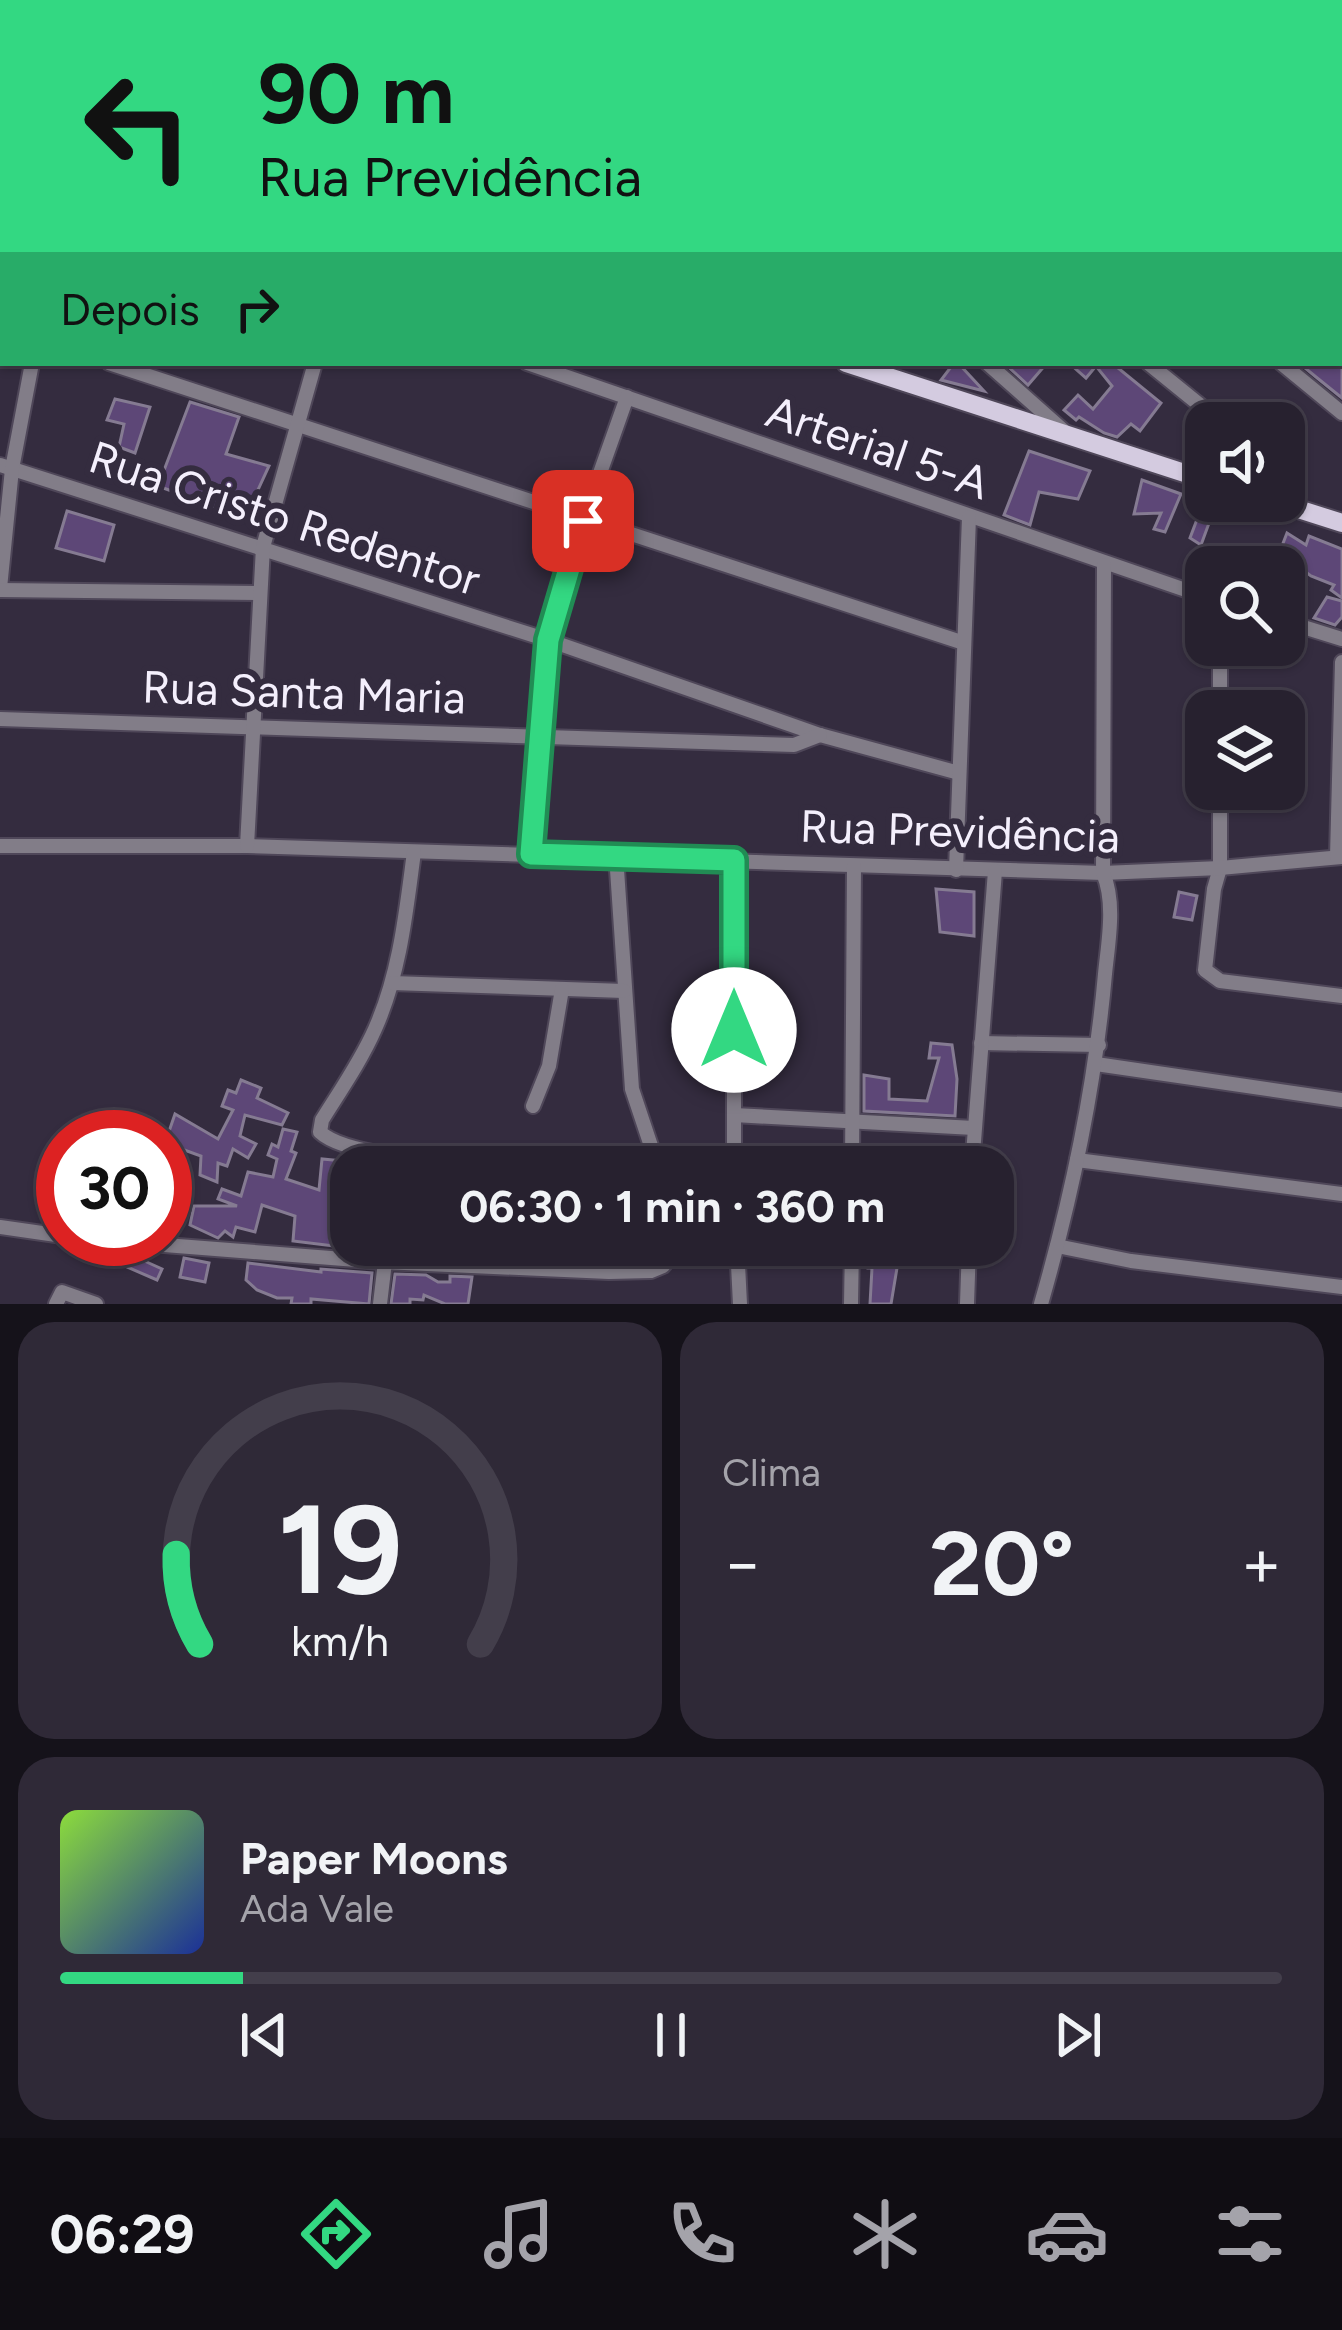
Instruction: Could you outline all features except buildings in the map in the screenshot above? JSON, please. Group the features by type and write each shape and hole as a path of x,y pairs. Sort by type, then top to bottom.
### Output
{"main road":[{"path":"855,366 1185,474"},
{"path":"1305,511 1342,523"}],"street":[{"path":"31,366 6,467 0,589 259,593"},
{"path":"118,366 964,643"},
{"path":"247,846 263,547 314,366"},
{"name":"Arterial 5-A","path":"536,366 1185,590"},
{"path":"991,366 1073,439"},
{"path":"1152,366 1196,402"},
{"path":"1285,366 1342,413"},
{"path":"531,854 548,640 627,397"},
{"name":"Rua Cristo Redentor","path":"6,467 548,640 820,735 958,773"},
{"path":"956,870 970,518"},
{"path":"1041,1304 1058,1246 1099,1045 1109,899 1103,873 1104,565"},
{"path":"1305,628 1342,639"},
{"path":"1339,857 1342,662"},
{"name":"Rua Santa Maria","path":"0,719 794,745 820,735"},
{"path":"1220,810 1220,868 1204,963 1207,973 1220,981 1342,996"},
{"name":"Rua Previdência","path":"0,846 247,846 616,855 1103,873 1339,857"},
{"path":"350,1146 320,1132 322,1120 375,1030 392,983 405,926 413,852"},
{"path":"616,855 632,1089 651,1146"},
{"path":"734,860 734,1146"},
{"path":"852,1146 854,866"},
{"path":"973,1146 994,871"},
{"path":"392,983 624,991"},
{"path":"1310,992 1342,984"},
{"path":"533,1106 549,1066 562,989"},
{"path":"981,1043 1099,1045"},
{"path":"1096,1064 1342,1100"},
{"path":"734,1115 974,1128"},
{"path":"1077,1160 1342,1194"},
{"path":"0,1227 36,1232"},
{"path":"1058,1246 1131,1261 1342,1287"},
{"path":"192,1248 330,1258"},
{"path":"380,1304 382,1266"},
{"path":"484,1266 638,1272 663,1266"},
{"path":"738,1266 740,1304"},
{"path":"851,1266 851,1304"},
{"path":"967,1304 968,1266"},
{"path":"59,1298 96,1304"}],"route":[{"path":"583,521 548,640 531,854 734,860 734,1030"}]}
